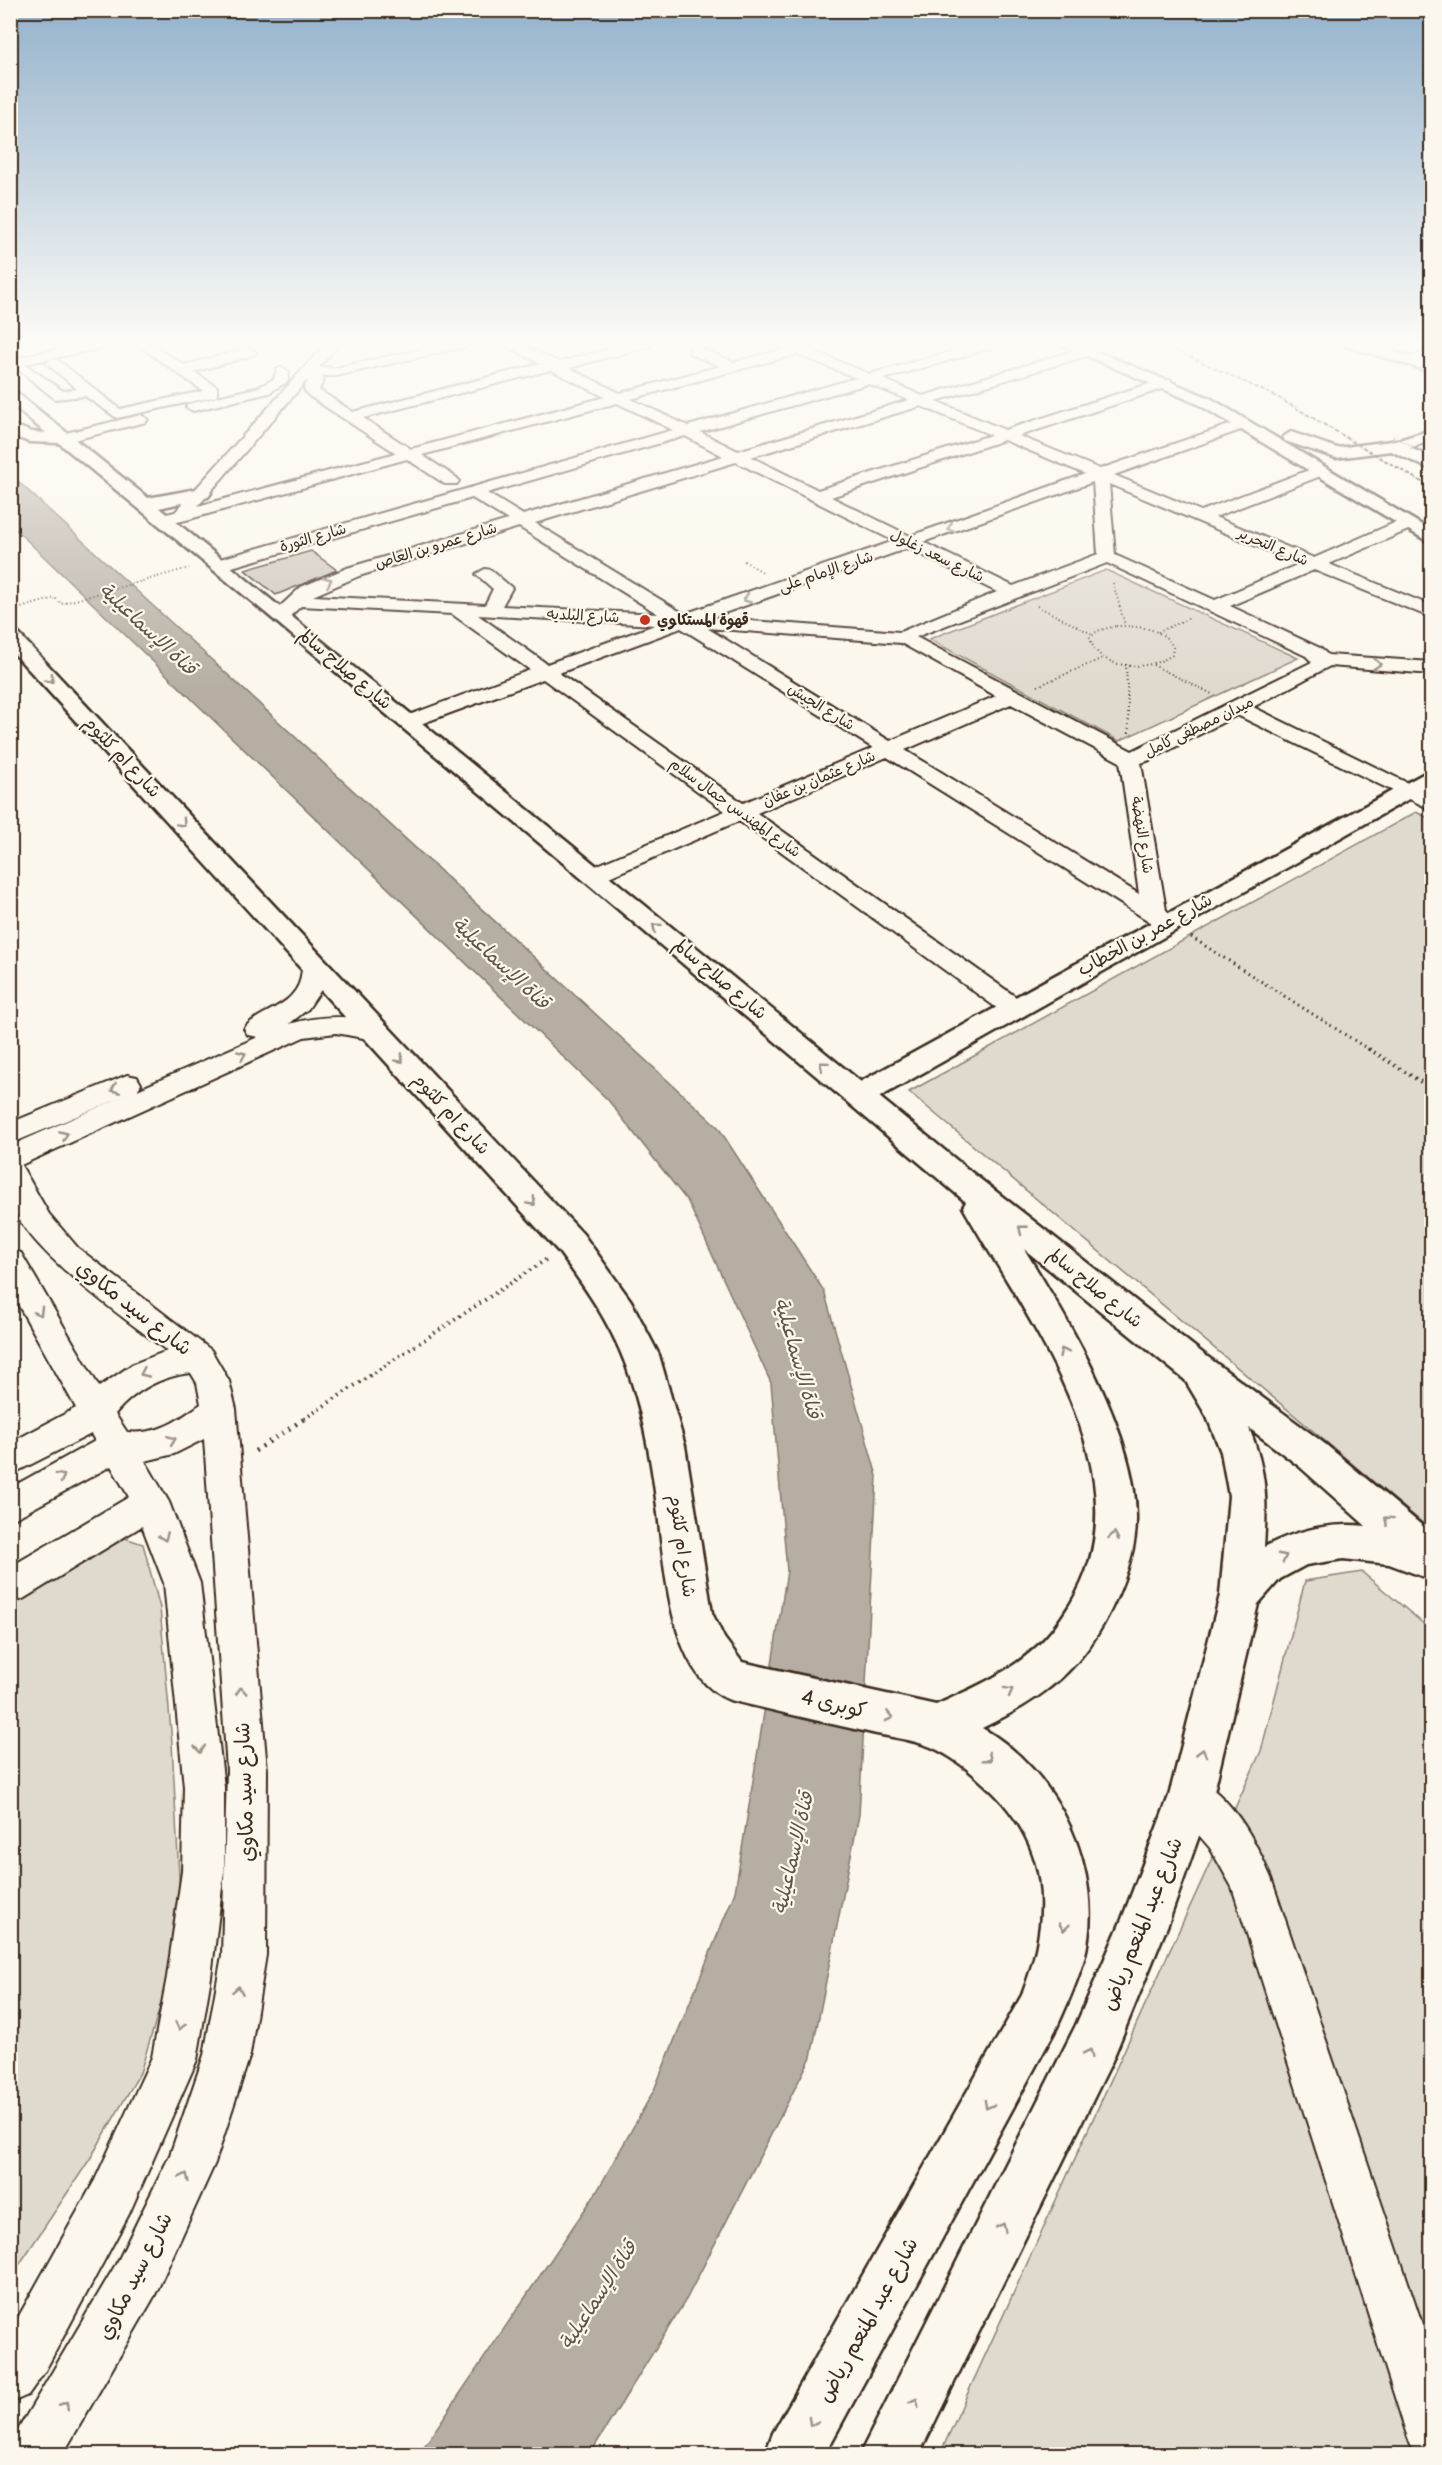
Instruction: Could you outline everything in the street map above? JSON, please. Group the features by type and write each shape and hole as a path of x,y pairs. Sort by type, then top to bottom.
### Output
{"main road":[{"name":"شارع صلاح سالم","path":"100,458 214,556 288,607 408,722 960,1180 1192,1365 1312,1455 1431,1561"},
{"path":"1299,458 1431,539"},
{"path":"1334,458 1340,468 1431,526"},
{"path":"163,513 169,501 202,493"},
{"name":"شارع ام كلثوم","path":"10,636 571,1243 609,1294 640,1353 662,1420 696,1630 710,1658 730,1680"},
{"name":"شارع عمر بن الخطاب","path":"860,1095 1014,1008 1161,918 1431,776"},
{"path":"932,1727 1014,1688 1057,1656 1089,1614 1109,1567 1117,1519 1113,1472 1098,1427 1072,1370 1018,1268 960,1180"},
{"name":"شارع عبد المنعم رياض","path":"889,2454 1094,2043 1143,1924 1191,1796 1240,1595 1248,1496 1240,1452 1222,1410 1192,1365"},
{"path":"1240,1595 1266,1566 1300,1548 1343,1540 1389,1546 1431,1561"},
{"name":"كوبرى 4","path":"730,1680 932,1727"},
{"name":"شارع عبد المنعم رياض","path":"794,2454 1040,2010 1060,1958 1066,1908 1060,1862 1042,1819 1016,1782 983,1753 932,1727"}],"street":[{"path":"163,513 202,493 232,458"},
{"path":"163,513 392,458"},
{"path":"416,458 457,480 429,488"},
{"name":"شارع الثورة","path":"214,556 258,554 592,458"},
{"name":"شارع عمرو بن العاص","path":"288,607 336,577 728,458"},
{"name":"شارع سعد زغلول","path":"739,458 1012,593"},
{"path":"817,496 933,458"},
{"name":"شارع التحرير","path":"1059,458 1431,614"},
{"name":"شارع الإمام على","path":"408,722 682,621 1148,458"},
{"path":"1200,517 1320,471"},
{"path":"1100,475 1107,558"},
{"name":"شارع الجيش","path":"474,492 1161,918"},
{"path":"1216,606 1407,524"},
{"path":"238,541 234,545 236,551 258,554"},
{"path":"906,638 909,633 1107,558 1216,606 1312,652 1323,660 1431,668"},
{"path":"485,574 503,588 491,610"},
{"name":"شارع البلديه","path":"288,607 456,608 682,621 906,638"},
{"name":"شارع المهندس جمال سلام","path":"456,608 1014,1008"},
{"name":"ميدان مصطفى كامل","path":"906,638 1011,697 1116,753 1130,758 1143,756 1319,667 1323,660"},
{"name":"شارع عثمان بن عفان","path":"594,875 1011,697"},
{"path":"1238,708 1431,804"},
{"name":"شارع النهضة","path":"1130,758 1161,918"},
{"path":"10,1134 286,1017 310,991 316,978 315,967"},
{"path":"10,1158 298,1030 340,1024 360,1025 374,1030"},
{"name":"شارع سيد مكاوي","path":"10,1171 38,1222 67,1256 200,1359 213,1381 219,1409 247,1782 244,1955 227,2055 191,2163 137,2277 34,2454"},
{"path":"10,1261 96,1413 151,1502 182,1583 204,1787 203,1871 189,1977 174,2060 112,2197 27,2353 10,2377"},
{"path":"10,1460 96,1413 114,1394 135,1378 159,1366 200,1359"},
{"path":"10,1506 116,1446 138,1448 162,1444 184,1435 219,1409"},
{"path":"10,1587 151,1502"},
{"path":"1191,1796 1225,1833 1250,1878 1431,2432"}],"path":[{"path":"10,611 55,598 61,604 138,582 214,556"},
{"path":"1107,558 1125,626"},
{"path":"1012,593 1092,634 1109,627 1125,626 1150,630 1170,641 1173,646 1172,655 1153,664 1126,664 1104,658 1090,646 1092,634"},
{"path":"1011,697 1104,658"},
{"path":"1126,664 1130,758"},
{"path":"1153,664 1238,708"},
{"path":"1161,918 1431,1089"},
{"path":"224,1471 571,1243"}],"shaded area":[{"path":"1106,570 1298,658 1119,741 929,639"},
{"path":"1416,812 1432,820 1431,1530 909,1092"},
{"path":"125,1538 143,1544 160,1608 172,1743 180,1895 163,1997 140,2073 90,2159 11,2277 11,1605"},
{"path":"1362,1572 1431,1630 1431,2454 940,2454 1261,1751 1305,1581"}],"water":[{"name":"قناة الإسماعيلية","path":"10,474 718,1127 824,1291 877,1476 859,1815 811,2057 687,2298 590,2454 419,2454 596,2193 654,2090 735,1892 787,1571 771,1383 688,1202 608,1100 11,525"}],"building":[{"path":"311,551 337,570 276,595 245,570"}],"railway":[{"path":"1381,458 1432,488"}],"place":[{"name":"قهوة المستكاوي","path":"645,620"}]}
